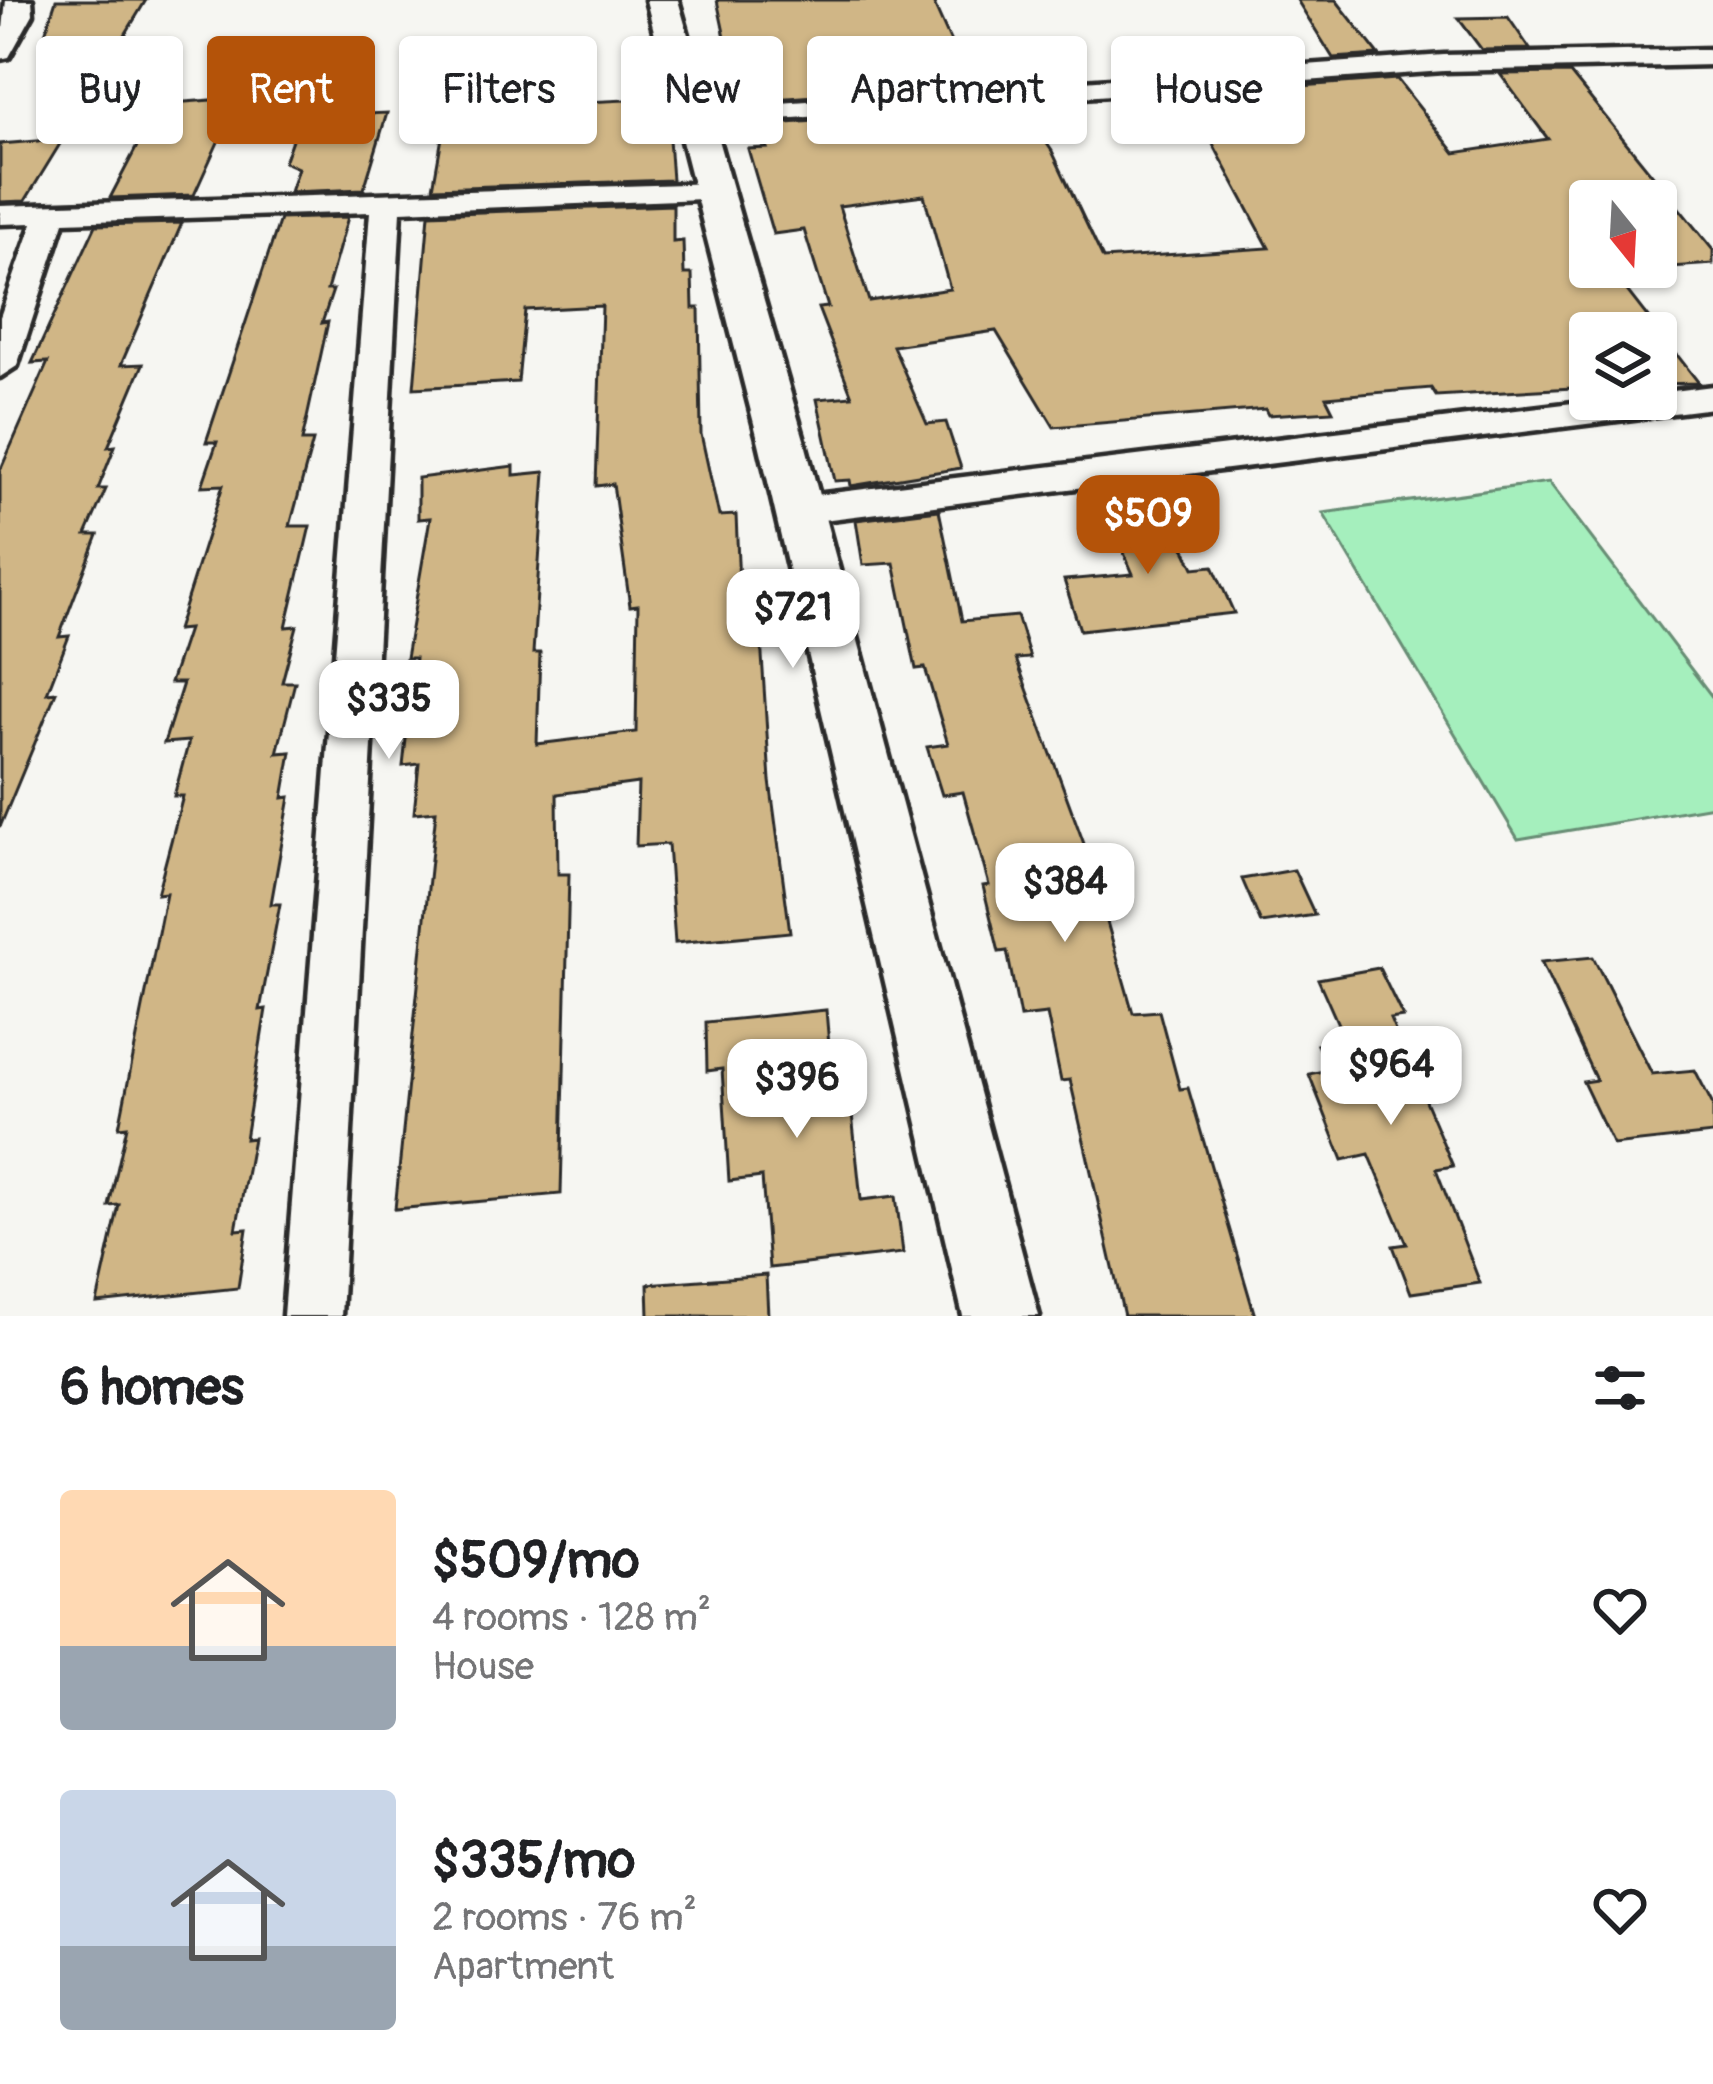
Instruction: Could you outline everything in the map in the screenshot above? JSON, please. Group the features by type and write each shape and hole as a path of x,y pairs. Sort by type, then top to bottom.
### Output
{"street":[{"path":"0,52 20,14 19,0"},
{"path":"662,0 672,36"},
{"path":"783,111 1444,63 1713,57"},
{"path":"703,144 1001,1316"},
{"path":"0,215 716,192"},
{"path":"312,1316 386,203"},
{"path":"0,366 52,213"},
{"path":"799,510 1713,397"}],"green space":[{"path":"1549,482 1713,698 1713,806 1518,839 1323,513"}],"building":[{"path":"56,0 146,0 124,36 44,36"},
{"path":"717,0 932,0 948,36 807,36 807,97 783,98 783,36 725,36"},
{"path":"1297,0 1336,0 1379,55 1333,58"},
{"path":"1508,17 1530,49 1482,50 1458,18"},
{"path":"1570,73 1656,180 1569,180 1569,288 1625,288 1644,312 1569,312 1569,388 1436,396 1431,388 1326,397 1333,411 1268,415 1265,409 1054,427 996,331 893,346 927,424 946,422 961,468 851,486 850,480 835,481 817,399 852,396 818,308 828,307 804,230 773,234 748,149 783,144 783,123 807,122 807,144 1047,144 1103,259 1269,248 1213,144 1305,144 1305,86 1397,79 1455,153 1548,139 1500,74","holes":["924,195 950,289 869,301 839,206"]},
{"path":"207,100 207,144 217,144 194,195 110,198 138,144 183,144 183,102"},
{"path":"621,100 621,144 669,144 672,180 433,188 441,144 597,144 597,101"},
{"path":"387,113 364,189 290,192 298,168 284,162 290,144 375,144 375,114"},
{"path":"0,144 60,144 25,201 0,202"},
{"path":"673,205 673,242 683,241 684,274 692,274 693,308 699,308 701,434 719,516 736,515 740,609 759,608 770,781 790,932 675,943 668,844 636,846 638,783 557,794 558,874 569,874 561,1194 395,1209 436,811 414,813 419,764 403,766 415,658 406,658 430,518 418,519 418,478 514,466 514,475 545,472 533,653 540,653 537,744 636,732 638,605 630,606 613,484 596,486 602,306 525,310 518,382 414,388 429,214"},
{"path":"1677,205 1713,250 1713,264 1677,266"},
{"path":"348,217 327,290 333,290 322,323 328,322 302,441 313,441 290,526 310,526 286,627 297,626 282,682 295,682 277,753 291,752 283,798 290,797 271,904 280,904 260,1010 266,1009 245,1139 253,1138 236,1230 247,1229 238,1288 97,1303 119,1205 109,1206 127,1126 119,1127 166,893 157,894 183,796 174,796 189,741 164,743 183,683 170,683 188,629 177,630 223,485 202,486 217,442 206,442 280,219"},
{"path":"182,223 121,365 143,364 108,447 115,446 98,489 106,489 86,535 98,535 59,637 69,636 47,693 56,692 0,827 0,471 48,362 32,363 96,225"},
{"path":"1677,355 1699,383 1677,384"},
{"path":"1162,501 1194,568 1213,566 1234,613 1080,630 1064,580 1133,574 1105,509"},
{"path":"939,510 962,621 1017,616 1030,658 1016,659 1087,852 1133,1013 1159,1011 1180,1089 1188,1088 1255,1316 1124,1316 1070,1080 1061,1081 1047,1014 1020,1017 1007,951 999,952 983,886 989,885 963,792 942,795 927,747 948,744 925,668 916,669 894,563 863,565 856,520"},
{"path":"1294,870 1315,915 1261,923 1242,879"},
{"path":"1593,957 1652,1074 1695,1070 1713,1105 1713,1134 1613,1145 1583,1082 1596,1080 1541,962"},
{"path":"1379,968 1403,1017 1390,1019 1453,1166 1436,1169 1480,1283 1411,1293 1393,1246 1407,1244 1369,1154 1343,1160 1309,1074 1328,1070 1317,1045 1345,1040 1318,979"},
{"path":"826,1010 835,1116 852,1114 861,1200 896,1196 903,1253 769,1268 762,1177 729,1181 722,1069 707,1071 706,1022"},
{"path":"766,1275 768,1316 649,1316 648,1284"}]}
